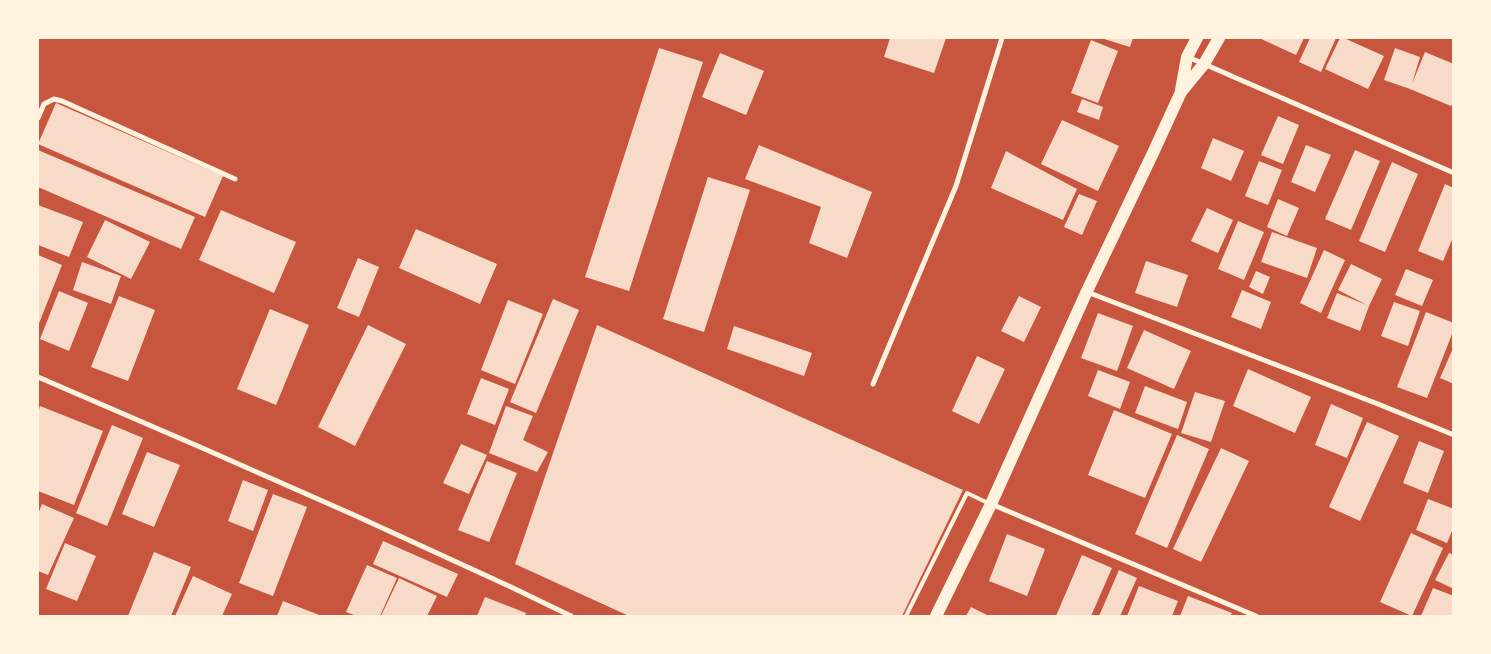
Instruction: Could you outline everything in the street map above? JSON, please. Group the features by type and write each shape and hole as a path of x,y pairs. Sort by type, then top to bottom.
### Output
{"main road":[{"path":"1181,92 1187,57 1197,38"},
{"path":"936,616 991,504 1087,291 1181,92 1204,64 1219,38"}],"street":[{"path":"873,384 956,186 1002,38"},
{"path":"1187,57 1454,173"},
{"path":"38,118 44,104 54,99 62,101 236,179"},
{"path":"1087,291 1454,435"},
{"path":"38,377 354,515 571,616"},
{"path":"991,504 1256,616"}],"lane":[{"path":"906,616 967,493 991,504"}],"building":[{"path":"890,38 946,38 934,73 884,57"},
{"path":"1101,38 1133,38 1130,47"},
{"path":"1259,38 1304,38 1296,55"},
{"path":"1310,38 1336,38 1321,72 1299,62"},
{"path":"1340,38 1344,38 1384,56 1368,89 1325,69"},
{"path":"1091,40 1118,51 1098,103 1071,93"},
{"path":"659,48 703,62 629,291 585,277"},
{"path":"1395,48 1420,57 1412,84 1425,52 1454,64 1454,101 1451,106 1384,80"},
{"path":"720,53 764,71 746,115 702,97"},
{"path":"1082,99 1103,107 1099,120 1077,112"},
{"path":"56,103 223,176 205,217 38,144"},
{"path":"1278,116 1299,125 1283,164 1261,155"},
{"path":"1062,120 1119,146 1098,191 1041,164"},
{"path":"1213,138 1244,151 1231,181 1201,168"},
{"path":"759,145 872,192 847,258 809,243 821,207 745,179"},
{"path":"1306,145 1331,155 1315,192 1291,182"},
{"path":"38,150 195,217 181,249 38,187"},
{"path":"1355,150 1380,161 1351,230 1325,219"},
{"path":"1006,151 1077,189 1063,220 991,188"},
{"path":"1259,161 1282,170 1268,205 1245,196"},
{"path":"1392,162 1418,174 1385,252 1359,241"},
{"path":"708,177 750,190 704,332 663,319"},
{"path":"1445,184 1454,188 1454,235 1443,261 1418,251"},
{"path":"1079,194 1097,201 1082,235 1064,227"},
{"path":"1278,199 1299,208 1287,236 1267,227"},
{"path":"38,205 83,222 69,257 38,245"},
{"path":"1207,208 1233,220 1218,253 1191,241"},
{"path":"221,210 296,242 274,293 199,260"},
{"path":"105,220 150,242 131,279 87,257"},
{"path":"1238,221 1264,232 1244,280 1218,269"},
{"path":"416,229 497,264 480,304 399,268"},
{"path":"1272,232 1317,248 1307,278 1261,262"},
{"path":"1324,250 1345,260 1321,313 1300,303"},
{"path":"38,255 62,265 38,326"},
{"path":"358,258 379,267 359,317 337,308"},
{"path":"1146,261 1188,275 1177,307 1135,293"},
{"path":"82,262 121,276 111,304 73,290"},
{"path":"1351,264 1382,279 1360,331 1327,318 1337,293 1367,305 1338,290"},
{"path":"1406,269 1433,280 1422,306 1395,295"},
{"path":"1256,271 1270,277 1263,294 1249,287"},
{"path":"1242,290 1271,302 1261,329 1231,317"},
{"path":"59,291 88,303 69,351 40,339"},
{"path":"119,296 155,310 128,381 91,367"},
{"path":"1019,296 1041,307 1024,342 1001,331"},
{"path":"553,299 579,310 536,413 510,402"},
{"path":"508,300 543,314 515,384 481,370"},
{"path":"1394,302 1420,311 1408,346 1381,336"},
{"path":"270,309 309,325 276,405 237,389"},
{"path":"1426,312 1454,323 1454,329 1427,398 1397,387"},
{"path":"1098,313 1133,326 1117,371 1081,358"},
{"path":"368,325 406,344 355,446 318,427"},
{"path":"597,325 963,490 902,616 629,616 515,564"},
{"path":"734,326 812,353 804,376 727,349"},
{"path":"1144,330 1191,351 1174,389 1127,368"},
{"path":"1454,346 1454,384 1440,378"},
{"path":"977,356 1005,369 979,424 952,411"},
{"path":"1248,369 1311,397 1295,433 1233,406"},
{"path":"1098,370 1130,382 1120,409 1088,396"},
{"path":"481,378 509,389 495,425 467,414"},
{"path":"1145,386 1187,402 1178,429 1135,413"},
{"path":"1195,392 1225,401 1211,442 1181,433"},
{"path":"1331,404 1363,418 1347,458 1315,445"},
{"path":"40,406 103,431 74,505 38,491 38,413"},
{"path":"506,406 533,416 523,440 548,452 537,472 489,453"},
{"path":"1114,410 1172,434 1145,498 1088,475"},
{"path":"1367,422 1399,436 1360,521 1329,507"},
{"path":"112,425 143,438 107,526 76,513"},
{"path":"1177,435 1209,449 1167,548 1135,534"},
{"path":"1419,441 1444,451 1428,493 1403,483"},
{"path":"461,444 487,455 469,494 443,483"},
{"path":"1221,448 1249,461 1201,562 1173,549"},
{"path":"147,452 180,465 154,527 122,514"},
{"path":"487,461 517,473 489,542 458,530"},
{"path":"243,480 268,490 253,531 228,521"},
{"path":"273,494 307,507 273,596 239,583"},
{"path":"1428,499 1454,509 1454,526 1447,543 1416,530"},
{"path":"42,504 74,518 48,575 38,571 38,514"},
{"path":"1411,533 1443,548 1412,616 1380,602"},
{"path":"1007,534 1045,549 1027,596 989,581"},
{"path":"383,541 458,574 447,597 373,564"},
{"path":"65,543 96,556 77,601 46,589"},
{"path":"154,552 191,567 171,616 128,616"},
{"path":"1449,553 1454,555 1454,589 1435,580"},
{"path":"1082,555 1112,568 1091,616 1056,616"},
{"path":"367,565 397,578 380,616 357,616 346,612"},
{"path":"1119,570 1137,578 1120,616 1099,616"},
{"path":"193,576 232,594 222,616 175,616"},
{"path":"399,578 437,596 427,616 381,616"},
{"path":"1139,586 1178,601 1172,616 1127,616"},
{"path":"1433,588 1454,596 1454,616 1421,616"},
{"path":"1188,596 1232,613 1230,616 1180,616"},
{"path":"485,597 526,613 525,616 477,616"},
{"path":"283,601 322,616 277,616"},
{"path":"971,607 989,616 966,616"}]}
